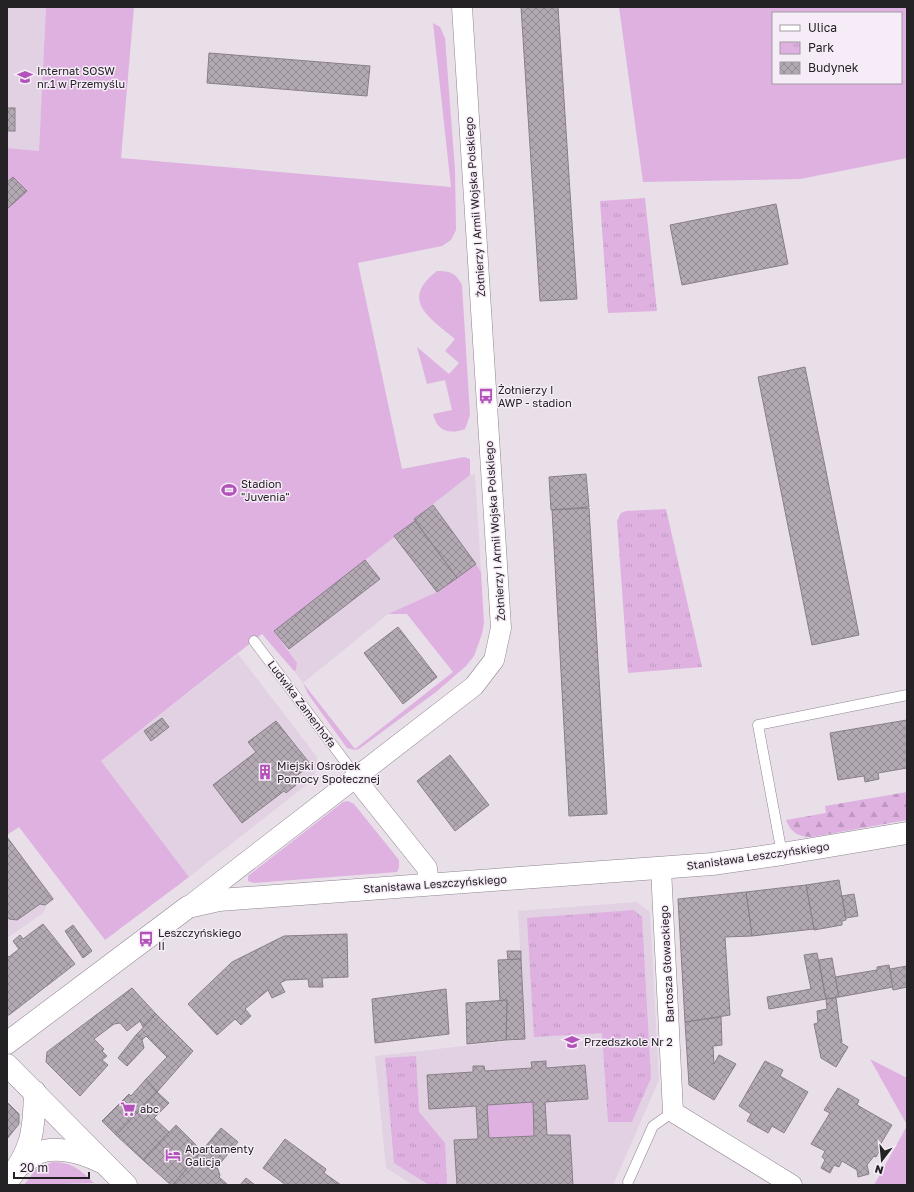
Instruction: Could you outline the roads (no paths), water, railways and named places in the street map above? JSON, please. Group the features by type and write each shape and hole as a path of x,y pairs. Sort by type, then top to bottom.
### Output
{"street":[{"name":"Żołnierzy I Armii Wojska Polskiego","path":"188,907 474,686 494,660 501,628 459,8"},
{"name":"Ludwika Zamenhofa","path":"355,778 427,868 429,884"},
{"name":"Stanisława Leszczyńskiego","path":"7,1043 188,907 219,900 661,868 782,854 907,833"},
{"name":"Bartosza Głowackiego","path":"661,868 673,1112"},
{"path":"7,1065 126,1185"},
{"path":"13,1174 32,1138 35,1092"},
{"path":"673,1112 792,1185"},
{"path":"13,1174 39,1153 53,1151 72,1152 90,1156 106,1164"}],"lane":[{"name":"Ludwika Zamenhofa","path":"254,641 338,752 355,778"},
{"path":"782,854 758,725 907,695"},
{"path":"628,1182 653,1126 673,1112"}],"place":[{"name":"Internat SOSW nr.1 w Przemyślu","path":"25,77"},
{"name":"Żołnierzy I AWP - stadion","path":"486,396"},
{"name":"Stadion \"Juvenia\"","path":"229,490"},
{"name":"Miejski Ośrodek Pomocy Społecznej","path":"265,772"},
{"name":"Leszczyńskiego II","path":"146,939"},
{"name":"Przedszkole Nr 2","path":"572,1042"},
{"name":"abc","path":"128,1109"},
{"name":"Apartamenty Galicja","path":"173,1155"}]}
